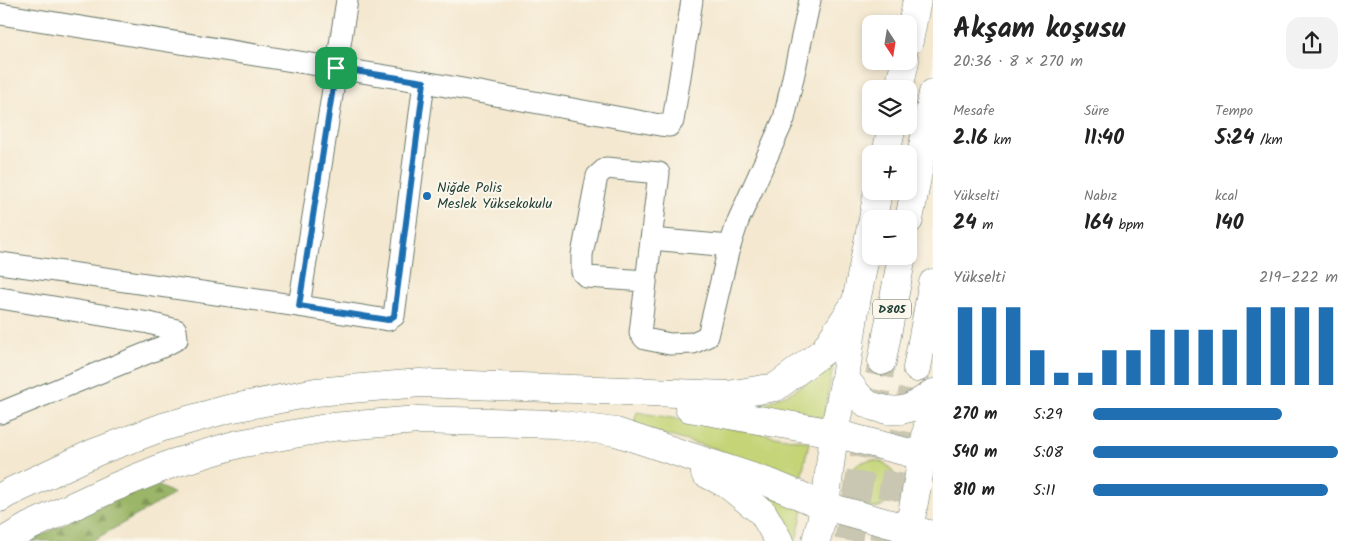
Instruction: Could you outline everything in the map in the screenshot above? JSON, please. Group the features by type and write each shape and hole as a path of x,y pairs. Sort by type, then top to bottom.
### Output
{"highway":[{"path":"914,15 917,0"},
{"path":"911,210 933,94"},
{"path":"816,541 824,506 834,434 863,265"},
{"name":"D805","path":"882,361 900,265"},
{"name":"D805","path":"917,368 933,283"},
{"path":"0,498 96,452 163,427 228,409 316,392 420,383 728,395 776,387 824,351 856,302"},
{"path":"845,378 865,402 876,408 891,411 903,410 919,403 933,393"},
{"path":"581,388 834,434 927,458"},
{"path":"4,541 28,526 110,489 171,464 238,444 332,427 418,420 556,424 616,432 770,483 824,506 916,535 927,458 933,397"},
{"path":"418,420 538,430 600,440 695,467 727,484 764,513 779,541"}],"street":[{"path":"299,306 346,0"},
{"path":"0,14 424,82 668,126 673,121 692,0"},
{"path":"646,281 587,278 582,272 582,255 597,176 606,168 659,173 640,333 645,339 670,344 693,344 708,336 738,221 784,119 810,0"},
{"path":"0,263 388,320 394,316 424,82"},
{"path":"651,239 730,246"},
{"path":"0,298 149,323 176,330 177,339 162,347 0,413"}],"green space":[{"path":"834,360 824,418 753,408 790,393"},
{"path":"637,412 809,442 800,483 716,449 633,426"},
{"path":"872,460 881,462 889,467 894,475 896,484 894,493 889,501 881,506 872,508 863,506 855,501 850,493 848,484 850,475 855,467 863,462"},
{"path":"153,483 174,494 92,541 31,541 83,514"},
{"path":"746,484 803,510 796,541 791,541"}],"tunnel":[{"path":"848,541 882,361"},
{"path":"883,541 917,368"}],"place":[{"name":"Niğde Polis Meslek Yüksekokulu","path":"427,196"}],"route":[{"path":"336,68 424,82 394,316 388,320 299,306 336,68"}]}
